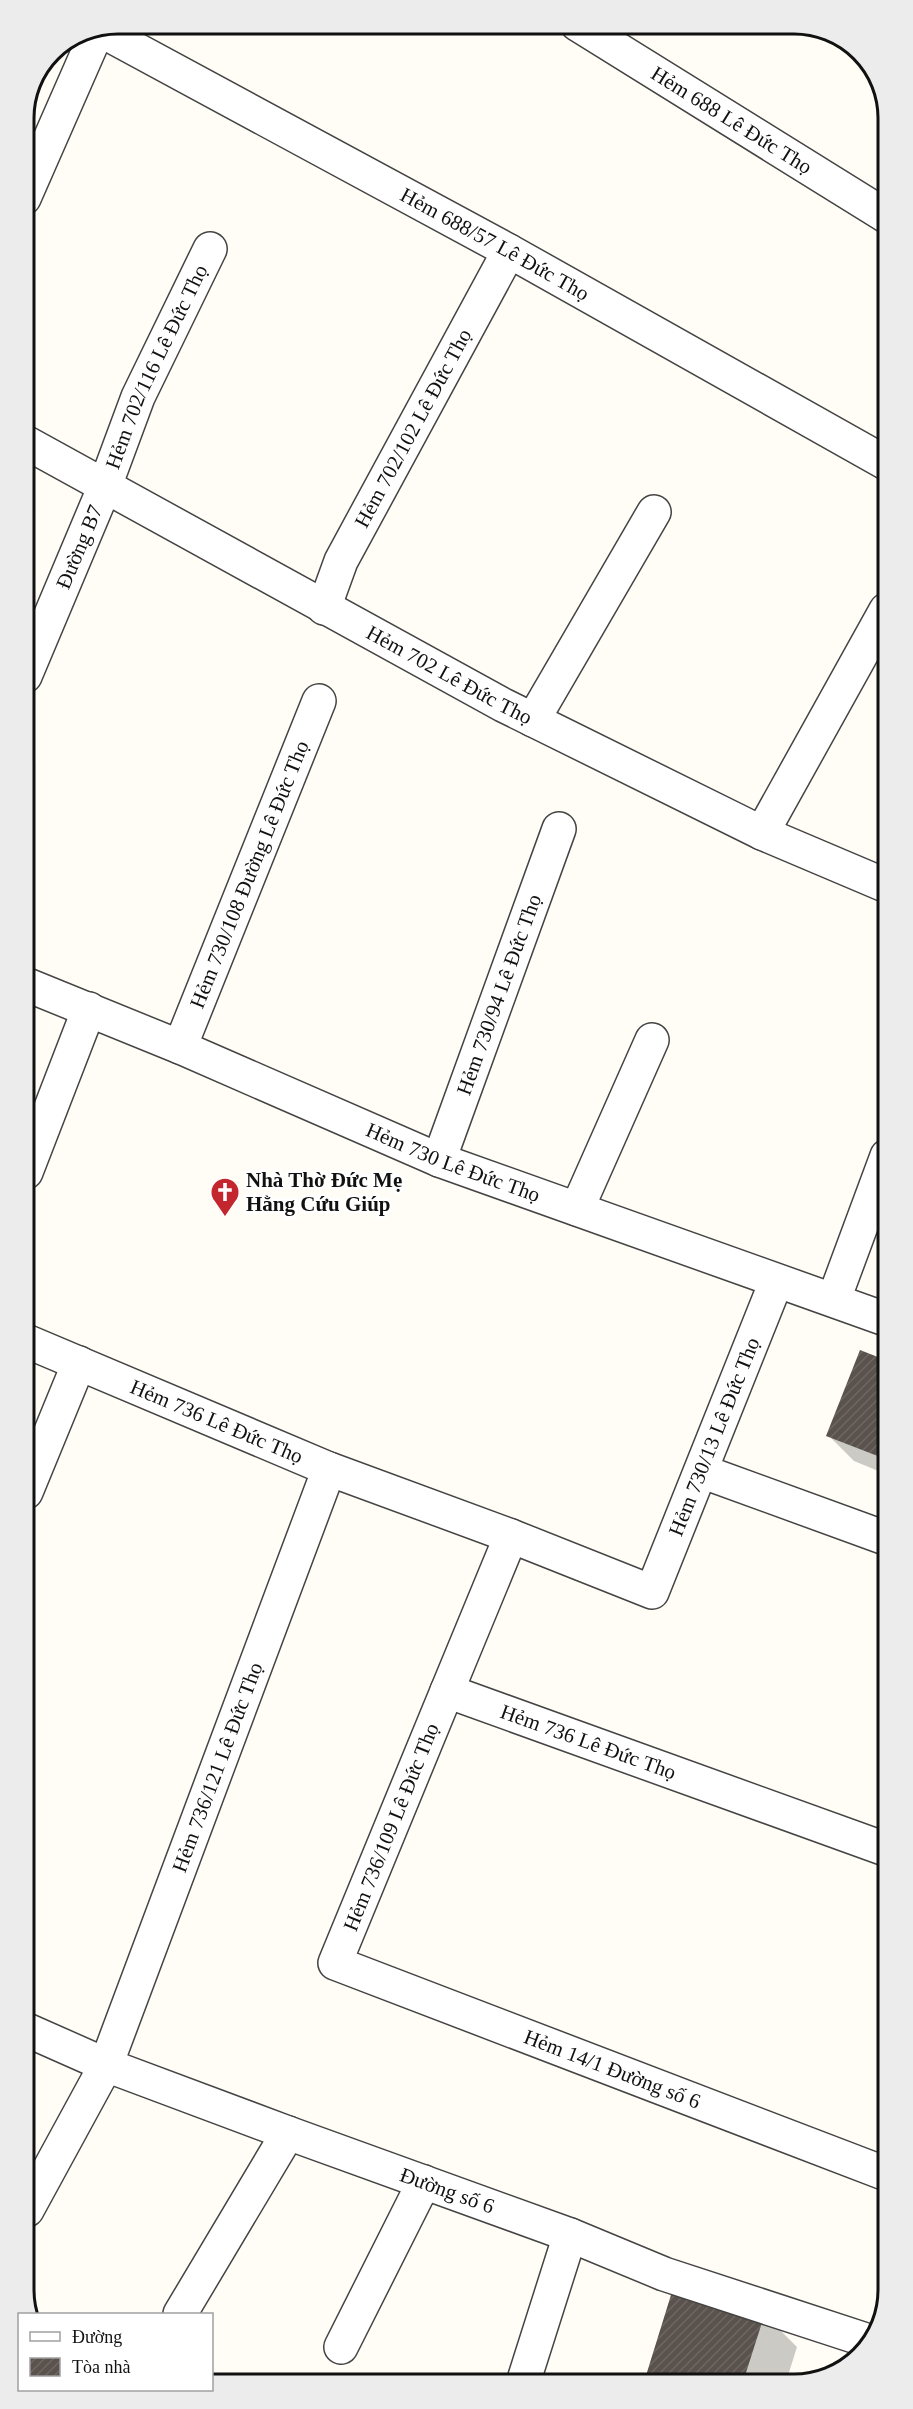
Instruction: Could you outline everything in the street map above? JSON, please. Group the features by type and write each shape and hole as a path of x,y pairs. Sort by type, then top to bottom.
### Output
{"street":[{"name":"Hẻm 688/57 Lê Đức Thọ","path":"110,35 509,251 878,459"},
{"name":"Hẻm 688 Lê Đức Thọ","path":"594,35 878,211"},
{"path":"35,173 94,39"},
{"name":"Hẻm 702/116 Lê Đức Thọ","path":"105,486 138,397 210,249"},
{"name":"Hẻm 702/102 Lê Đức Thọ","path":"324,608 341,561 509,251"},
{"name":"Hẻm 702 Lê Đức Thọ","path":"35,447 324,608 533,720 762,833 878,882"},
{"name":"Đường B7","path":"35,653 105,486"},
{"path":"533,720 654,512"},
{"path":"762,833 878,624"},
{"name":"Hẻm 730/108 Đường Lê Đức Thọ","path":"180,1047 319,701"},
{"name":"Hẻm 730/94 Lê Đức Thọ","path":"439,1160 559,829"},
{"name":"Hẻm 730 Lê Đức Thọ","path":"35,987 180,1047 439,1160 776,1282 834,1299 878,1316"},
{"path":"35,1150 89,1009"},
{"path":"577,1209 652,1040"},
{"path":"834,1299 878,1180"},
{"name":"Hẻm 730/13 Lê Đức Thọ","path":"652,1592 776,1282"},
{"name":"Hẻm 736 Lê Đức Thọ","path":"34,1345 329,1469 511,1536 652,1592"},
{"path":"34,1472 79,1363"},
{"name":"Hẻm 736/121 Lê Đức Thọ","path":"34,2197 106,2065 329,1469"},
{"path":"701,1471 878,1535"},
{"path":"447,1691 511,1536"},
{"name":"Hẻm 736 Lê Đức Thọ","path":"447,1691 878,1846"},
{"name":"Hẻm 736/109 Lê Đức Thọ","path":"335,1963 447,1691"},
{"name":"Hẻm 14/1 Đường số 6","path":"335,1963 878,2171"},
{"name":"Đường số 6","path":"34,2033 106,2065 570,2235 664,2274 862,2339"},
{"path":"181,2313 288,2133"},
{"path":"341,2347 424,2182"},
{"path":"526,2374 570,2235"}],"building":[{"path":"860,1350 878,1357 878,1456 826,1436"},
{"path":"675,2282 765,2313 746,2374 646,2374"}],"place":[{"name":"Nhà Thờ Đức Mẹ Hằng Cứu Giúp","path":"225,1218"}]}
